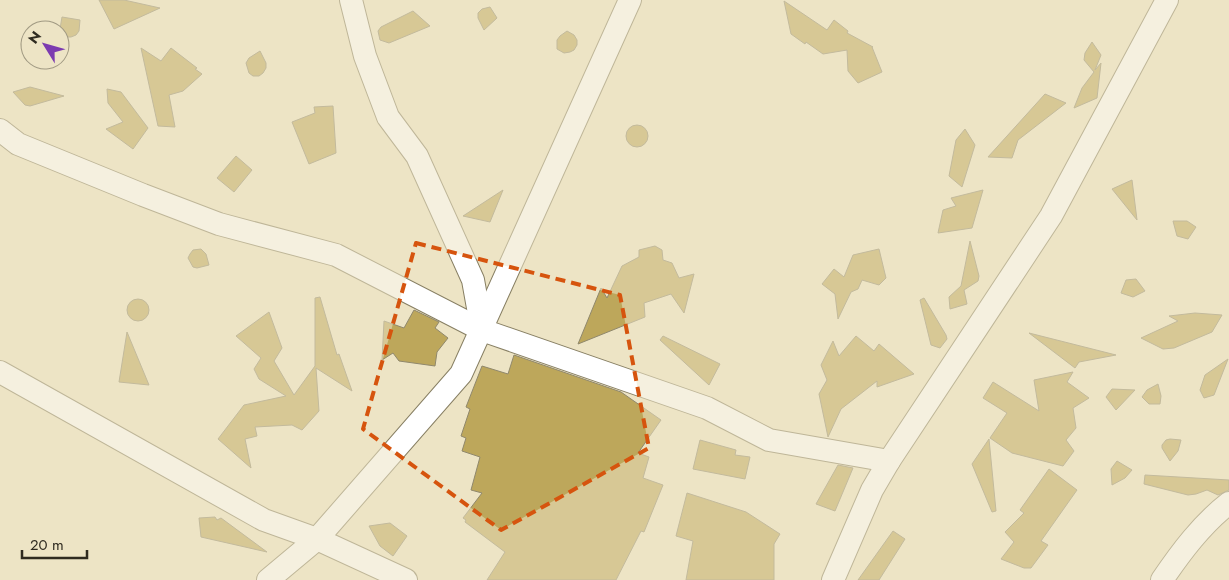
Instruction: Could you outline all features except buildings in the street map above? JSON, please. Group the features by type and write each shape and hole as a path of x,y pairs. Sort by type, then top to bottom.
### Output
{"street":[{"path":"351,0 365,56 388,117 417,156 473,280 482,330"},
{"path":"268,580 317,539 461,374 630,0"},
{"path":"834,580 872,490 889,461 1051,216 1167,0"},
{"path":"0,130 18,144 152,199 219,224 336,254 482,330 707,408 769,440 889,461"},
{"path":"0,372 264,520 317,539 406,580"},
{"path":"1162,580 1197,534 1229,503"}],"highlighted area":[{"path":"416,243 620,295 649,448 501,530 363,429"}]}
